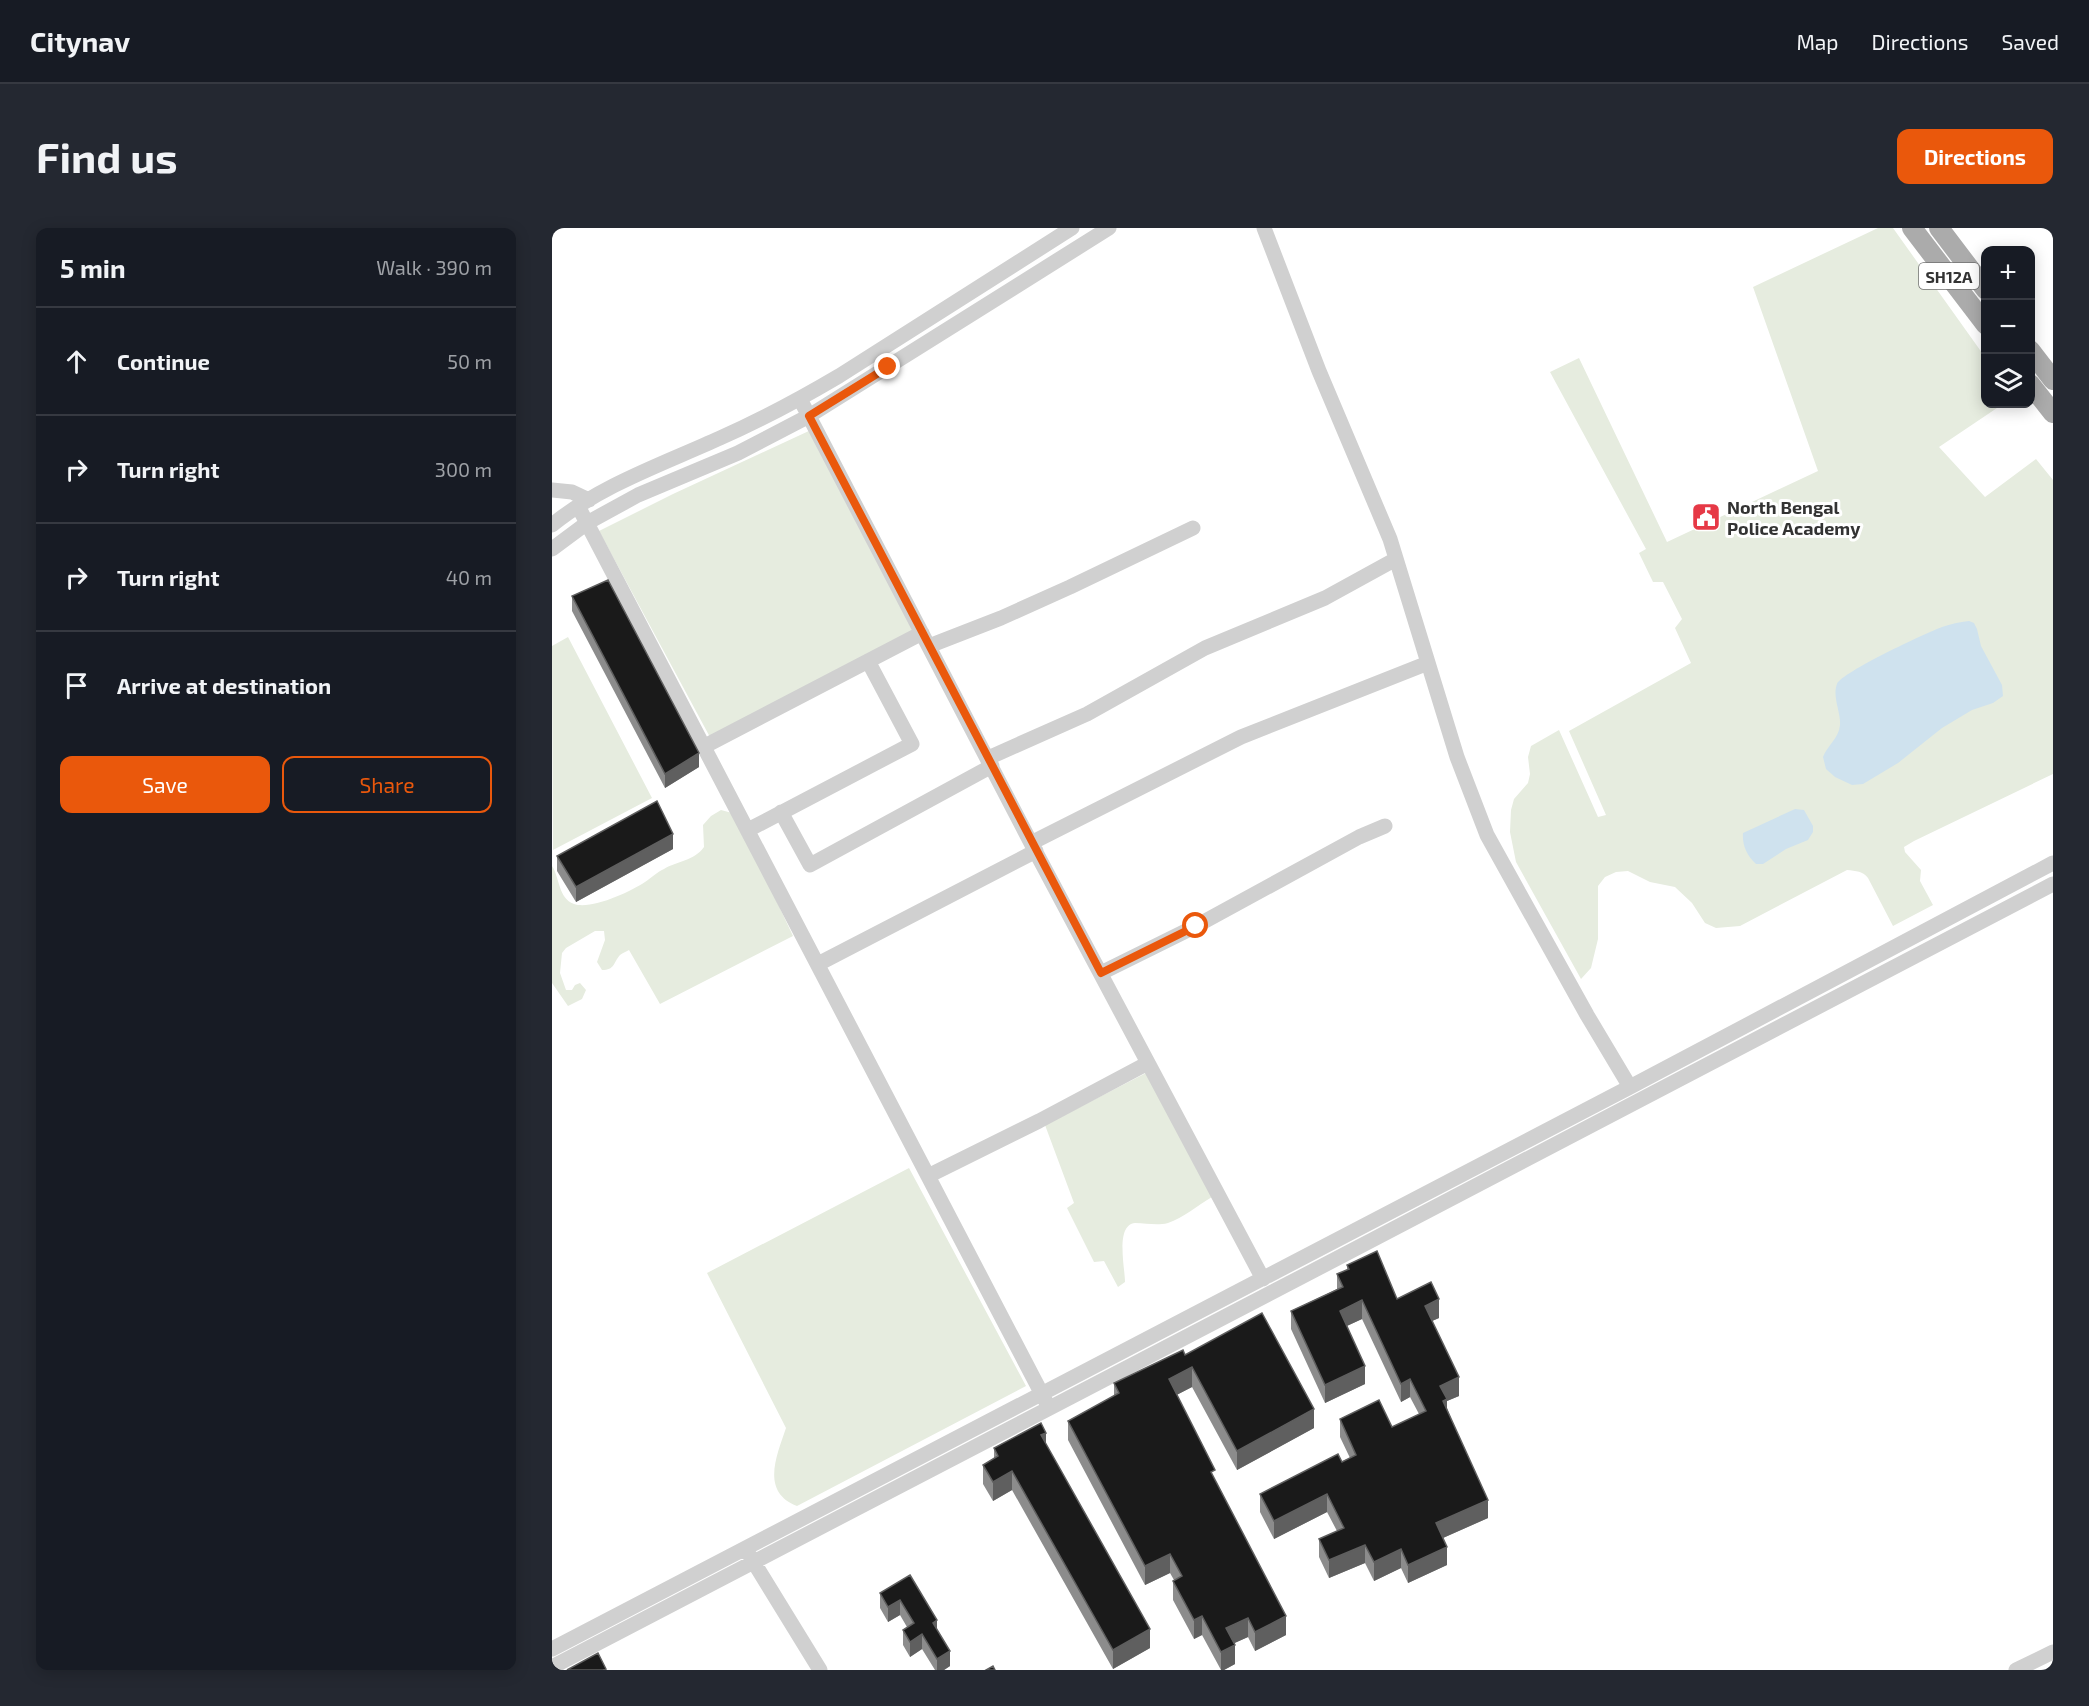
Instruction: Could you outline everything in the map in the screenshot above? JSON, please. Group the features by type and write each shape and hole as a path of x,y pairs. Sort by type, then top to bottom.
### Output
{"main road":[{"name":"SH12A","path":"1912,228 1981,318"},
{"name":"SH12A","path":"1939,228 1981,283"},
{"path":"2034,354 2053,380"},
{"path":"2035,389 2053,413"}],"street":[{"path":"552,525 584,503 629,478 742,429 800,399 1072,228"},
{"path":"552,549 587,523 638,495 738,453 809,416 1109,228"},
{"path":"1264,228 1319,371 1390,539 1457,757 1487,835 1587,1015 1630,1087"},
{"path":"800,399 1263,1279"},
{"path":"552,490 572,492 584,503 587,523 1050,1410"},
{"path":"705,746 868,661 1040,600 1193,528"},
{"path":"781,812 810,865 990,762 1087,714 1205,648 1325,598 1396,559"},
{"path":"748,830 912,744 868,661"},
{"path":"818,963 1241,737 1428,663"},
{"path":"1101,973 1196,926 1359,837 1385,826"},
{"path":"552,1649 1630,1087 2053,863"},
{"path":"552,1667 1050,1410 1637,1099 2053,884"},
{"path":"928,1176 1148,1063"},
{"path":"745,1548 820,1670"},
{"path":"2016,1670 2053,1652"}],"shaded area":[{"path":"1878,228 1893,228 1981,351 1981,408 1997,408 1939,447 1985,497 2036,459 2053,480 2053,774 1904,847 1905,852 1921,870 1920,881 1933,905 1893,926 1868,878 1856,871 1847,870 1740,926 1716,928 1705,923 1692,903 1675,887 1650,882 1628,871 1616,872 1605,877 1598,886 1598,939 1591,968 1581,979 1516,862 1510,832 1511,810 1514,799 1528,783 1530,774 1528,757 1531,746 1559,730 1598,817 1606,815 1569,731 1691,663 1675,628 1682,619 1663,582 1653,582 1639,553 1646,549 1550,372 1579,358 1667,542 1818,471 1753,287"},
{"path":"811,430 915,630 711,739 599,531"},
{"path":"568,637 652,798 553,850 552,646"},
{"path":"721,810 732,813 752,849 793,936 660,1004 629,950 620,955 612,967 602,970 597,962 605,940 604,931 595,931 566,948 562,953 560,973 566,990 572,990 580,983 586,990 582,999 568,1006 552,983 552,866 562,893 574,904 590,904 610,899 645,882 661,870 700,852 704,847 703,825"},
{"path":"1146,1073 1212,1197 1174,1221 1155,1224 1135,1223 1129,1226 1125,1231 1122,1248 1125,1282 1118,1287 1104,1261 1094,1262 1067,1208 1074,1203 1045,1125"},
{"path":"909,1168 1026,1386 797,1506 778,1492 775,1482 776,1461 786,1428 707,1273"}],"water":[{"path":"1969,621 1974,623 1977,629 1981,646 2002,685 2003,696 1993,703 1972,710 1942,728 1898,763 1863,784 1852,785 1835,777 1826,769 1823,757 1840,725 1836,689 1842,678 1868,662 1920,637 1945,626"},
{"path":"1795,809 1804,810 1813,826 1813,832 1808,840 1786,849 1763,864 1756,864 1746,850 1743,833"}],"building":[{"path":"608,580 699,753 665,774 572,596"},
{"path":"657,801 673,834 576,887 557,856"},
{"path":"1377,1251 1397,1299 1431,1282 1439,1299 1425,1306 1459,1377 1440,1386 1447,1399 1443,1401 1488,1500 1436,1523 1447,1547 1408,1565 1401,1549 1374,1562 1365,1545 1329,1560 1319,1539 1344,1528 1327,1494 1274,1521 1260,1494 1338,1454 1342,1462 1356,1455 1340,1419 1379,1400 1392,1427 1426,1411 1410,1379 1401,1384 1362,1300 1340,1311 1365,1366 1325,1385 1291,1311 1343,1287 1337,1274 1349,1269 1347,1265"},
{"path":"1262,1313 1314,1409 1237,1451 1192,1367 1169,1379 1215,1470 1211,1472 1286,1616 1255,1632 1248,1618 1226,1628 1235,1645 1221,1652 1202,1616 1194,1620 1173,1581 1182,1576 1170,1554 1145,1566 1068,1421 1119,1393 1114,1383 1183,1350 1185,1355"},
{"path":"1041,1423 1046,1433 1041,1435 1150,1629 1113,1650 1012,1471 993,1482 983,1465 998,1456 994,1448"},
{"path":"910,1575 937,1620 933,1623 950,1651 937,1659 922,1634 910,1642 903,1630 914,1623 900,1600 888,1607 880,1593"},
{"path":"598,1653 606,1669 567,1670"}],"place":[{"name":"North Bengal Police Academy","path":"1706,517"}],"route":[{"path":"888,367 809,416 1101,973 1196,926"}]}
